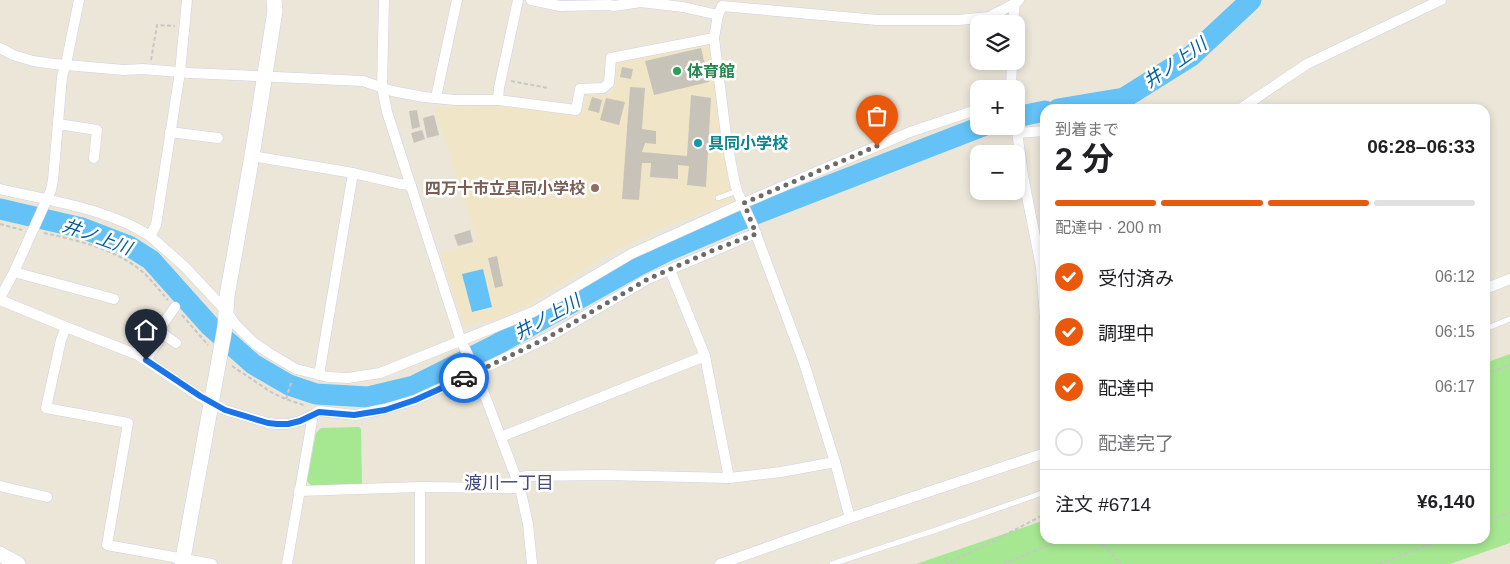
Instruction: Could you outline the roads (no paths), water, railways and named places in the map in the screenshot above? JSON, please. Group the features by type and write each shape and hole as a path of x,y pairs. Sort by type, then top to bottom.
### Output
{"street":[{"path":"79,0 66,65 62,76 53,180 45,205 0,299 138,355 225,410 268,423 288,424 300,421 319,412 354,415 385,410 415,400 475,370 547,338 648,279 754,230"},
{"path":"150,236 156,224 180,72 187,0"},
{"path":"182,561 210,402 215,350 225,327 227,296 252,156 274,11 274,0"},
{"path":"384,0 382,87 387,112 462,343 475,370 518,483 528,524 532,564"},
{"path":"436,98 457,0"},
{"path":"498,100 518,0"},
{"path":"531,0 560,6 641,2 678,3 876,20 958,20 989,17 1016,1"},
{"path":"1247,104 1307,64 1442,0"},
{"path":"1014,15 1016,1"},
{"path":"721,7 714,38 727,143 737,191 744,204 804,363 835,462 850,518"},
{"path":"0,48 13,55 33,61 66,65 124,70 150,69 364,82 392,91 436,98 498,100 576,110 580,89 603,88 609,83 611,58 714,38"},
{"path":"0,189 45,205 105,215 140,229 186,268 226,311 236,325 254,342 296,369 319,375 348,378 380,373 462,343 533,312 631,254 910,132 970,112"},
{"path":"58,124 97,130 94,158"},
{"path":"1025,128 1040,130"},
{"path":"170,132 218,138"},
{"path":"1018,135 1023,176 1040,263"},
{"path":"252,156 411,185"},
{"path":"319,375 352,173"},
{"path":"670,270 705,356 729,478"},
{"path":"14,272 114,299"},
{"path":"1490,287 1510,279"},
{"path":"175,307 161,327 163,334 176,343"},
{"path":"66,327 61,340 46,408 128,423 107,544 182,561 212,564"},
{"path":"146,360 163,334"},
{"path":"501,437 705,356"},
{"path":"287,564 312,415"},
{"path":"720,564 1040,455"},
{"path":"299,491 420,487 511,488 527,476 605,474 729,478 781,472 835,462"},
{"path":"0,486 47,497"},
{"path":"420,487 420,564"},
{"path":"0,554 18,564"}],"lane":[{"path":"718,198 737,191"},
{"path":"1490,327 1510,320"},
{"path":"832,564 1040,494"}],"water":[{"path":"483,269 492,307 472,312 462,274"}],"waterway":[{"name":"井ノ上川","path":"1088,104 1124,98 1191,56 1251,0"},
{"name":"井ノ上川","path":"1025,115 1040,112"},
{"name":"井ノ上川","path":"0,209 82,228 129,246 151,260 210,326 253,364 289,385 316,394 368,397 414,386 496,345 667,251 735,222 970,131"}],"place":[{"name":"体育館","path":"677,71"},
{"name":"具同小学校","path":"698,143"},
{"name":"四万十市立具同小学校","path":"595,188"}],"district":[{"name":"渡川一丁目","path":"509,483"}]}
